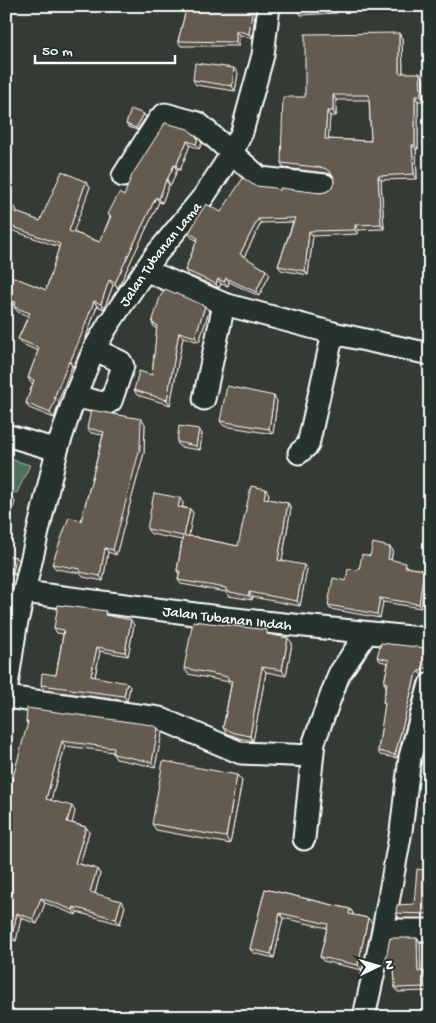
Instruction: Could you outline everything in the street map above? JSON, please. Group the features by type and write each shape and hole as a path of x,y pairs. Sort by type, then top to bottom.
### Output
{"street":[{"name":"Jalan Tubanan Lama","path":"57,450 94,349 108,325 145,270 204,196 232,153 242,132 264,54 269,6"},
{"path":"123,176 160,118 165,114 198,124 248,168 265,180 325,184"},
{"path":"145,270 224,304 333,333 430,354"},
{"path":"204,399 224,304"},
{"path":"299,453 308,445 333,333"},
{"path":"76,396 106,404 111,402 123,366 122,362 94,349"},
{"path":"6,435 57,450 24,592 11,625 6,692"},
{"name":"Jalan Tubanan Indah","path":"24,592 216,617 366,634 430,639"},
{"path":"304,838 314,742 338,674 366,634"},
{"path":"364,1017 383,930 401,831 410,757 430,684"},
{"path":"6,697 159,718 241,752 312,756"},
{"path":"383,930 430,930"}],"green space":[{"path":"6,458 30,465 17,493 6,491"}],"building":[{"path":"187,6 253,6 249,34 236,30 236,42 178,41"},
{"path":"298,6 334,6 334,9 298,11"},
{"path":"399,33 399,73 420,73 421,96 415,96 415,145 412,145 414,174 378,176 381,224 355,225 355,230 309,231 305,271 278,266 295,218 258,219 240,254 266,270 256,292 226,278 224,282 218,279 216,284 185,270 198,238 189,233 206,204 221,212 243,178 255,186 275,188 280,191 280,188 320,193 332,188 334,182 333,175 324,168 281,163 283,97 305,97 305,34","holes":["333,95 369,95 371,141 325,139 327,111 333,111"]},
{"path":"195,63 234,68 232,86 193,80"},
{"path":"131,109 144,114 136,128 126,124"},
{"path":"165,123 188,129 198,138 196,144 187,141 176,166 174,165 166,180 159,199 156,197 115,283 109,280 101,304 94,301 54,398 56,398 50,413 26,403 34,380 28,378 39,348 18,339 30,313 14,307 16,302 6,299 6,274 46,290 60,244 8,225 7,228 6,204 15,207 13,211 40,221 62,171 86,182 69,231 100,242 111,216 108,214 119,193 124,196 132,175"},
{"path":"165,289 205,306 195,337 179,332 167,400 134,390 139,371 152,375 157,325 152,323 160,297"},
{"path":"227,386 274,396 269,429 220,421"},
{"path":"91,410 141,419 140,448 113,550 105,548 100,576 80,572 80,569 52,564 69,517 81,521 104,432 87,428"},
{"path":"179,426 199,429 196,446 177,442"},
{"path":"251,486 266,489 264,498 288,503 278,560 304,565 297,601 249,592 249,596 226,591 226,588 178,580 180,571 177,571 183,536 147,529 154,493 180,498 178,507 190,509 184,536 198,537 238,546"},
{"path":"6,497 13,498 6,522"},
{"path":"373,543 390,547 388,559 406,563 405,567 424,570 419,604 380,598 377,614 328,605 333,578 346,581 348,569 359,570 362,554 370,556"},
{"path":"6,555 16,557 13,572 6,570"},
{"path":"58,605 106,611 105,615 131,620 125,652 97,647 91,676 127,683 124,696 41,685 42,673 56,675 64,630 54,628"},
{"path":"193,621 267,630 267,634 288,638 282,670 262,667 250,736 223,728 232,681 228,680 228,677 184,668"},
{"path":"381,643 430,647 430,668 424,668 419,671 415,677 395,755 378,751 387,683 384,683 389,660 377,657"},
{"path":"27,708 152,725 158,728 152,762 113,754 114,748 62,741 46,799 72,806 67,822 86,827 75,863 97,869 90,892 121,901 116,919 74,907 73,910 41,898 33,919 17,913 12,936 8,935 6,943 6,795 8,795 28,722 26,722"},
{"path":"430,719 430,736 425,735"},
{"path":"163,761 237,775 226,837 152,824"},
{"path":"417,869 430,871 430,892 427,892 428,914 396,913 397,905 414,904"},
{"path":"265,889 350,909 349,914 368,918 358,965 320,957 328,924 280,913 271,954 250,949"},
{"path":"390,938 417,938 418,972 424,971 425,987 395,988 394,963 385,963"}]}
